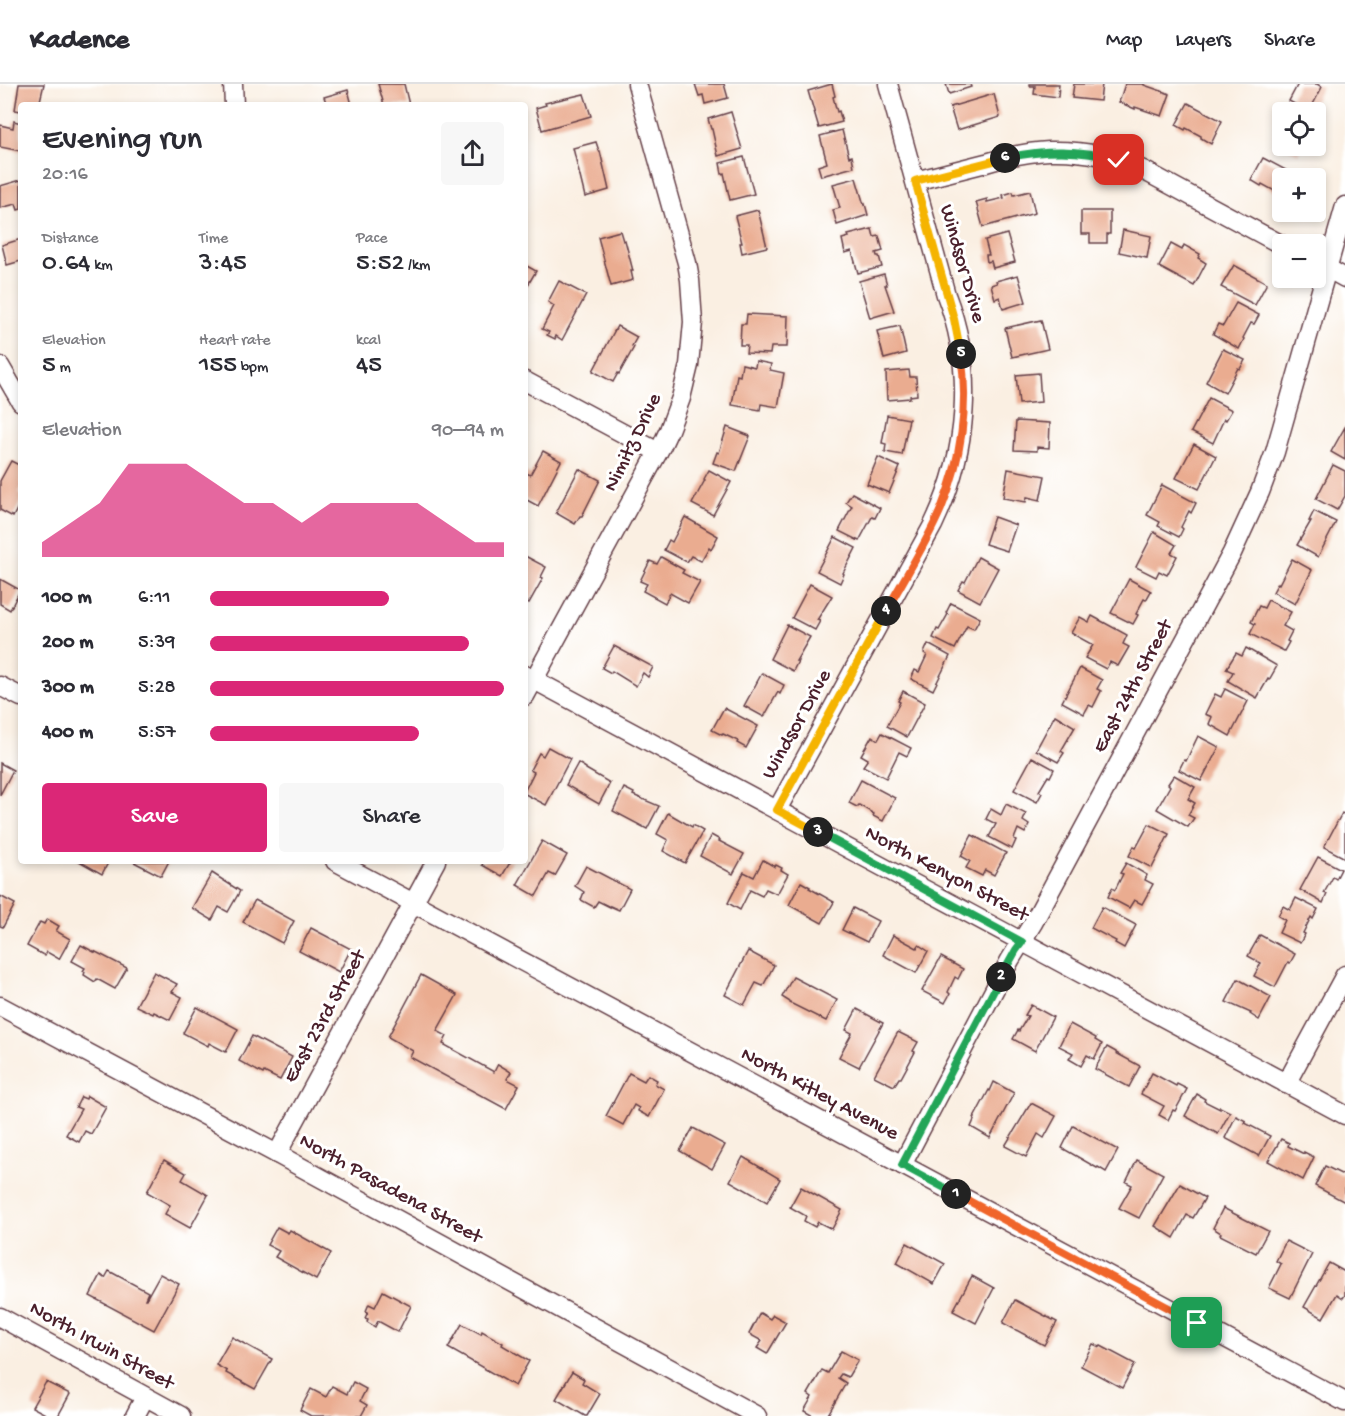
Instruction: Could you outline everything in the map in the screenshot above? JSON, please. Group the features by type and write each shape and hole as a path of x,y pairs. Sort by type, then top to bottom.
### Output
{"street":[{"path":"233,84 234,102"},
{"name":"Nimitz Drive","path":"528,684 658,452 669,430 688,373 693,331 690,280 637,84"},
{"name":"Windsor Drive","path":"777,810 933,525 953,476 959,452 964,410 961,352 954,319 888,84"},
{"path":"915,181 1007,157 1033,153 1067,151 1093,154 1119,160 1152,174 1272,240"},
{"name":"East 24th Street","path":"1326,256 1345,206"},
{"path":"1326,268 1345,278"},
{"name":"East 24th Street","path":"902,1165 1247,523 1275,452 1316,288"},
{"path":"0,366 18,399"},
{"path":"528,383 658,452"},
{"path":"0,394 18,403"},
{"name":"North Kenyon Street","path":"528,684 777,810 1345,1115"},
{"path":"0,686 18,695"},
{"name":"North Kitley Avenue","path":"341,864 1345,1402"},
{"path":"414,902 434,864"},
{"name":"East 23rd Street","path":"277,1154 414,902"},
{"path":"1286,1084 1345,975"},
{"name":"North Pasadena Street","path":"0,1005 757,1416"},
{"name":"North Irwin Street","path":"0,1317 181,1416"},
{"path":"135,1416 145,1397"}],"building":[{"path":"19,84 44,84 40,102 18,102 18,110 15,110"},
{"path":"378,84 404,84 408,102 383,102"},
{"path":"695,84 724,84 728,98 705,104 703,95 699,96"},
{"path":"832,84 835,96 833,97 842,122 819,128 808,91"},
{"path":"946,84 970,84 971,87 949,94"},
{"path":"1030,84 1059,84 1058,97 1034,94 1035,86 1030,86"},
{"path":"1074,84 1102,84 1100,101 1072,98"},
{"path":"1125,84 1144,84 1170,94 1162,116 1119,102"},
{"path":"1298,84 1317,84 1322,87 1314,102 1289,101"},
{"path":"348,90 351,102 326,102 324,97"},
{"path":"584,94 591,116 542,130 536,108 546,105 545,103"},
{"path":"994,94 1000,117 957,130 950,107"},
{"path":"1188,103 1222,121 1211,144 1201,136 1176,125"},
{"path":"731,112 742,149 718,156 708,119"},
{"path":"14,121 18,122 18,150 0,147 0,125 13,128"},
{"path":"842,130 854,167 821,176 818,166 827,163 820,136"},
{"path":"596,142 609,190 585,197 573,148"},
{"path":"744,157 754,194 730,200 720,163"},
{"path":"1263,158 1282,168 1272,168 1272,190 1251,180"},
{"path":"856,178 868,215 837,225 833,210 840,208 833,184"},
{"path":"18,181 18,210 16,204 0,208 0,186"},
{"path":"1030,191 1035,213 983,227 976,202 1004,198 1003,195 1013,192 1014,195"},
{"path":"758,210 767,247 742,253 740,243 742,243 735,216"},
{"path":"1081,211 1110,211 1110,234 1107,234 1107,243 1090,243 1090,234 1081,234"},
{"path":"872,229 874,237 879,236 883,251 876,253 882,267 858,273 852,251 845,253 842,239 849,237 848,235"},
{"path":"1123,230 1151,236 1147,258 1119,252"},
{"path":"620,231 623,241 625,240 633,280 611,286 598,237"},
{"path":"1007,234 1015,262 993,268 991,261 987,262 986,255 989,255 985,240"},
{"path":"18,240 18,262 7,265 2,245"},
{"path":"1171,244 1182,250 1184,245 1200,254 1198,258 1206,263 1194,286 1159,267"},
{"path":"1234,265 1267,283 1255,305 1221,287"},
{"path":"528,267 536,271 528,285"},
{"path":"884,274 887,285 885,285 894,311 870,318 859,281"},
{"path":"1018,275 1026,302 1003,309 1000,297 995,299 991,285 997,283 996,281"},
{"path":"559,281 586,295 562,340 556,336 555,339 547,335 549,332 542,329 554,306 548,302"},
{"path":"1236,303 1259,315 1254,324 1251,323 1239,349 1213,334 1218,324 1223,326"},
{"path":"747,314 788,316 787,347 771,347 770,354 746,353 747,345 740,345 741,324 746,324"},
{"path":"1041,320 1048,349 1012,357 1005,328"},
{"path":"617,326 637,337 632,346 634,347 613,382 593,371"},
{"path":"900,326 906,353 884,359 877,331"},
{"path":"1223,349 1245,360 1240,369 1238,368 1225,393 1206,382"},
{"path":"756,361 771,364 770,370 784,373 778,407 761,404 760,410 732,405 737,375 740,376 742,364 755,367"},
{"path":"909,370 910,377 916,377 917,395 910,396 910,398 887,400 886,372"},
{"path":"1039,373 1041,402 1019,404 1016,375"},
{"path":"1209,398 1232,410 1226,420 1224,419 1213,443 1191,432"},
{"path":"887,415 909,419 902,455 885,452 886,444 882,443"},
{"path":"1016,421 1050,423 1049,448 1037,447 1037,451 1014,450"},
{"path":"727,427 750,436 736,471 713,463 717,452 719,453"},
{"path":"1345,427 1345,460 1331,452"},
{"path":"1194,444 1216,456 1199,489 1176,478"},
{"path":"543,451 561,461 538,506 528,501 528,474 530,475"},
{"path":"878,457 900,467 889,493 867,484"},
{"path":"11,461 18,464 18,507 13,517 0,510 0,481"},
{"path":"1333,465 1345,471 1345,496 1337,510 1316,499"},
{"path":"579,469 600,480 582,516 575,524 556,513"},
{"path":"1008,469 1045,476 1040,500 1027,497 1026,502 1003,498"},
{"path":"709,470 731,482 713,515 692,504"},
{"path":"1162,485 1196,503 1181,527 1183,529 1179,537 1158,526 1160,522 1147,515"},
{"path":"852,493 880,508 875,518 872,517 859,541 839,531 852,506 846,502"},
{"path":"1314,511 1336,522 1318,557 1297,545"},
{"path":"685,517 718,536 701,561 691,556 687,562 664,550 669,540 672,542"},
{"path":"994,517 1016,525 1007,551 985,544"},
{"path":"1154,532 1176,545 1171,553 1177,556 1167,575 1159,571 1156,577 1136,567"},
{"path":"835,537 856,548 840,583 817,571"},
{"path":"661,557 684,570 682,573 700,582 688,603 670,593 665,603 643,591 647,584 640,581 650,561 657,564"},
{"path":"978,557 998,568 980,602 958,590 963,581 965,582"},
{"path":"528,558 546,567 541,577 543,578 529,603"},
{"path":"1292,559 1312,570 1295,604 1273,592"},
{"path":"0,579 18,589 18,594 10,610 0,604"},
{"path":"1129,579 1151,591 1146,600 1144,599 1133,624 1111,613"},
{"path":"810,584 832,596 817,620 820,621 815,630 792,618"},
{"path":"1268,600 1291,612 1283,626 1292,631 1284,651 1250,634 1255,624 1251,622 1259,606 1264,608"},
{"path":"951,603 980,618 974,629 967,626 955,649 933,638 948,614 946,613"},
{"path":"1092,616 1127,635 1123,644 1129,647 1118,666 1110,662 1106,669 1085,658 1093,645 1071,633 1080,617 1089,622"},
{"path":"787,625 810,637 793,671 770,659"},
{"path":"928,644 950,656 933,690 911,679 915,670 919,672 927,655 924,653"},
{"path":"614,646 653,667 648,677 643,673 636,686 612,671 611,673 602,668"},
{"path":"1246,648 1277,666 1257,698 1228,681 1233,672 1226,669 1236,653 1242,656"},
{"path":"1080,668 1102,680 1097,689 1101,691 1093,707 1089,705 1084,714 1062,702"},
{"path":"762,673 784,685 764,717 744,706"},
{"path":"1225,689 1248,701 1230,736 1209,724 1212,717 1205,714 1215,694 1221,697"},
{"path":"903,691 925,703 907,737 887,726 900,702 898,701"},
{"path":"724,708 758,726 746,748 737,743 738,741 712,730"},
{"path":"1055,715 1075,727 1061,751 1064,753 1058,762 1036,750"},
{"path":"882,733 911,748 907,756 899,752 886,778 863,766 868,759 861,755 872,736 878,740"},
{"path":"1198,736 1219,747 1201,781 1179,770"},
{"path":"548,747 570,759 546,805 528,796 528,784 534,772 530,770 539,753 543,756"},
{"path":"1032,757 1054,769 1039,791 1042,793 1037,802 1014,790"},
{"path":"0,763 13,770 0,795"},
{"path":"578,763 610,783 599,804 566,785"},
{"path":"1174,775 1195,787 1188,799 1195,803 1188,815 1194,818 1188,827 1157,809"},
{"path":"861,780 895,798 883,821 859,805 857,807 849,803"},
{"path":"624,788 634,793 633,795 659,806 647,829 613,811"},
{"path":"1006,804 1026,814 1023,821 1029,825 1025,833 1018,829 1012,849 989,837 996,824 986,819 991,809 1001,815"},
{"path":"668,813 703,831 685,863 663,851 668,840 657,834"},
{"path":"1342,813 1345,815 1345,858 1324,847"},
{"path":"1149,824 1169,834 1152,868 1129,856"},
{"path":"711,835 744,854 733,874 700,856"},
{"path":"972,835 1006,853 994,875 985,870 982,876 966,868 970,861 961,856"},
{"path":"542,841 567,855 555,876 549,873 536,896 517,885"},
{"path":"1318,857 1341,869 1336,879 1333,877 1324,893 1327,894 1323,903 1300,890"},
{"path":"763,860 782,868 781,870 788,874 777,894 766,889 762,896 750,890 740,910 728,903 744,872 754,877"},
{"path":"1126,863 1147,875 1145,880 1153,884 1142,904 1134,900 1129,908 1108,897 1112,888 1115,890"},
{"path":"84,864 107,864 102,874"},
{"path":"138,864 167,864 161,876"},
{"path":"482,864 509,864 502,876"},
{"path":"586,866 630,889 619,910 598,901 594,907 581,900 584,892 575,886"},
{"path":"212,873 240,891 228,912 219,907 212,920 192,908"},
{"path":"801,882 834,902 822,923 789,905"},
{"path":"0,896 15,904 3,927 0,926"},
{"path":"1296,898 1318,909 1313,919 1311,917 1300,943 1279,933 1285,920 1278,916 1283,906 1290,910"},
{"path":"255,900 294,921 282,943 243,922"},
{"path":"1102,907 1136,925 1124,948 1115,943 1116,941 1091,928"},
{"path":"853,908 878,921 867,942 842,930"},
{"path":"47,919 59,926 56,931 70,939 59,959 47,952 45,956 27,946 40,922 44,924"},
{"path":"311,928 351,949 339,972 299,951"},
{"path":"893,935 917,948 919,945 928,951 916,973 883,955"},
{"path":"1260,935 1295,954 1290,963 1288,962 1275,987 1254,976 1261,963 1248,956"},
{"path":"81,945 127,968 115,989 97,979 95,982 84,975 85,968 72,961"},
{"path":"748,951 774,965 763,986 756,983 744,1005 725,995"},
{"path":"941,957 963,969 958,979 955,977 945,1003 922,991"},
{"path":"154,972 177,984 172,992 182,997 170,1020 136,1006"},
{"path":"421,975 457,995 437,1031 447,1036 443,1044 494,1072 498,1064 511,1072 507,1079 519,1085 506,1109 410,1057 413,1051 388,1037"},
{"path":"793,977 837,1000 826,1021 782,997"},
{"path":"1238,979 1271,997 1259,1020 1251,1013 1226,1002"},
{"path":"1031,1005 1053,1017 1035,1051 1013,1039 1028,1016 1025,1015"},
{"path":"197,1007 238,1029 226,1052 183,1033"},
{"path":"857,1009 883,1023 859,1067 839,1057 852,1033 846,1030"},
{"path":"1070,1024 1096,1038 1095,1040 1102,1044 1094,1059 1087,1055 1081,1066 1069,1059 1073,1053 1059,1046"},
{"path":"898,1032 918,1042 901,1078 894,1086 874,1076"},
{"path":"252,1036 292,1057 280,1080 239,1061"},
{"path":"1107,1047 1140,1066 1129,1087 1095,1069"},
{"path":"629,1073 644,1081 648,1075 657,1080 655,1084 664,1089 649,1117 638,1111 639,1108 634,1105 623,1125 606,1116"},
{"path":"1152,1073 1176,1086 1177,1084 1187,1089 1168,1120 1159,1115 1164,1106 1141,1094"},
{"path":"994,1082 1014,1093 990,1138 971,1127"},
{"path":"1197,1094 1205,1099 1204,1101 1230,1112 1218,1134 1185,1116"},
{"path":"87,1096 106,1107 91,1134 85,1131 79,1142 66,1135 81,1109 76,1107 81,1097 86,1099"},
{"path":"1031,1103 1056,1116 1044,1138 1038,1134 1026,1157 1005,1146"},
{"path":"1236,1116 1270,1136 1259,1156 1225,1138"},
{"path":"1073,1126 1118,1150 1106,1172 1062,1148"},
{"path":"693,1128 725,1145 712,1169 680,1151"},
{"path":"1281,1139 1289,1143 1288,1146 1314,1157 1303,1180 1268,1161"},
{"path":"743,1157 780,1179 767,1202 730,1181"},
{"path":"164,1160 186,1173 182,1180 208,1195 190,1228 165,1214 170,1205 147,1192"},
{"path":"1137,1160 1163,1174 1139,1218 1119,1208 1132,1185 1126,1182"},
{"path":"1325,1166 1345,1176 1345,1202 1315,1186"},
{"path":"1180,1184 1205,1198 1193,1218 1187,1215 1174,1238 1155,1226"},
{"path":"801,1187 842,1210 832,1229 818,1222 815,1227 804,1221 806,1216 790,1207"},
{"path":"1223,1208 1268,1231 1256,1253 1220,1235 1221,1233 1213,1228"},
{"path":"277,1227 288,1233 290,1230 331,1253 316,1280 275,1257 279,1251 267,1245"},
{"path":"1286,1241 1312,1254 1290,1298 1269,1288 1281,1264 1276,1261"},
{"path":"907,1243 945,1264 934,1284 897,1263"},
{"path":"1329,1263 1345,1272 1345,1295 1343,1298 1337,1294 1323,1318 1304,1307"},
{"path":"109,1271 148,1292 145,1299 160,1274 179,1284 154,1330 90,1296 101,1275 105,1278"},
{"path":"972,1276 994,1288 976,1323 953,1311"},
{"path":"383,1291 411,1306 398,1332 378,1321 375,1327 365,1318 369,1304 375,1307"},
{"path":"1015,1300 1057,1322 1044,1345 1003,1323"},
{"path":"760,1313 770,1319 773,1315 786,1322 767,1354 757,1348 762,1341 749,1334"},
{"path":"462,1324 481,1334 482,1331 529,1361 515,1386 448,1348"},
{"path":"232,1337 272,1359 255,1389 216,1365"},
{"path":"1093,1344 1135,1364 1122,1388 1081,1366"},
{"path":"841,1351 858,1360 848,1377 841,1374 838,1378 846,1383 827,1416 813,1416 804,1411 812,1397 808,1394 822,1370 828,1373"},
{"path":"572,1372 584,1379 582,1383 600,1394 587,1416 556,1399"},
{"path":"46,1382 70,1394 58,1416 49,1416 32,1407"},
{"path":"353,1382 366,1389 360,1401 367,1405 361,1416 311,1416 300,1410 311,1389 326,1397 332,1386 347,1394"}],"route":[{"path":"1119,160 1085,153 1050,151 1007,157 915,181 954,319 961,352 964,410 959,452 953,476 933,525 777,810 1022,942 1010,960 902,1165 1197,1323"}]}
